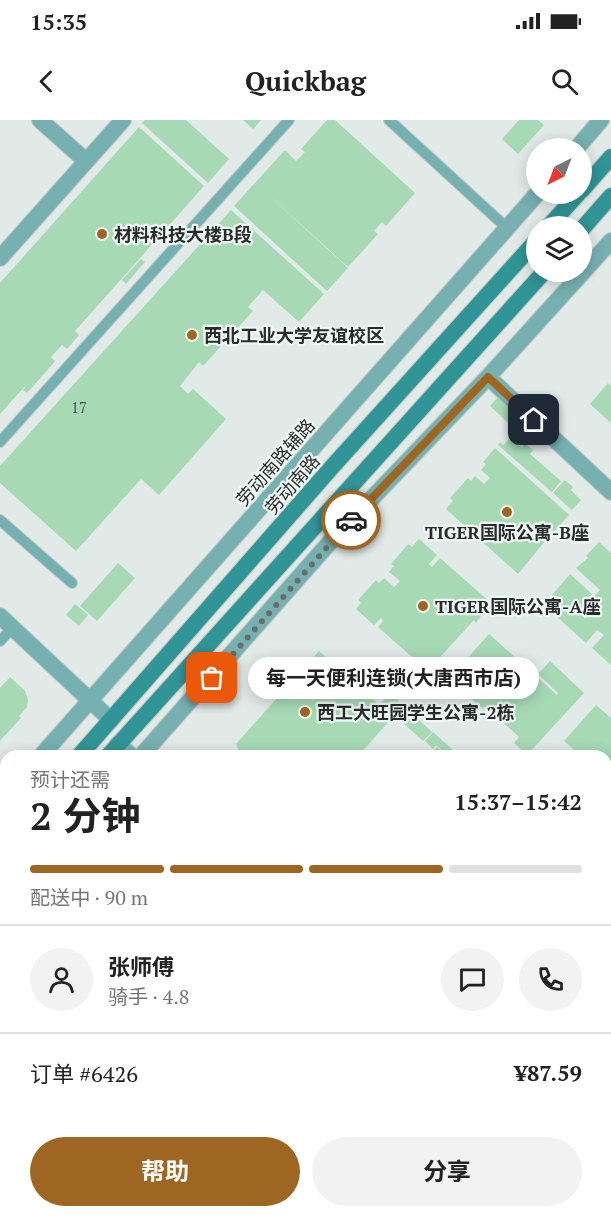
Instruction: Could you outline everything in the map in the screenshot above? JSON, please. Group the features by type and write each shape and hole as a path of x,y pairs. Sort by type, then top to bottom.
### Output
{"main road":[{"path":"592,179 611,157"},
{"path":"592,218 611,196"},
{"path":"558,216 570,204"},
{"name":"劳动南路","path":"84,750 340,458 526,252"},
{"path":"113,750 535,282"}],"street":[{"path":"40,120 86,161"},
{"path":"0,258 123,120"},
{"path":"586,138 601,120"},
{"name":"劳动南路辅路","path":"46,750 528,204"},
{"path":"146,750 331,542 488,377 611,241"},
{"path":"488,377 611,492"},
{"path":"6,622 111,720"}],"lane":[{"path":"0,442 289,120"},
{"path":"389,120 507,228"},
{"path":"0,520 72,583"},
{"path":"0,641 6,622"}],"building":[{"path":"145,120 186,120 229,159 208,183 142,123"},
{"path":"243,120 261,120 253,129"},
{"path":"327,120 335,120 415,193 386,226 382,222 374,231 378,234 348,267 263,190 348,268 327,291 234,206 285,150 296,161 305,152 301,149"},
{"path":"519,120 538,120 544,125 532,138 526,138 526,145 518,154 502,139"},
{"name":"材料科技大楼B段","path":"139,127 204,186 75,331 79,335 67,349 62,345 51,357 55,361 27,393 23,390 27,384 0,414 0,283"},
{"path":"231,210 324,294 299,322 263,290 248,307 253,311 203,366 199,362 180,386 188,394 193,389 226,419 159,495 141,479 76,551 0,483 0,466"},
{"path":"141,259 145,262 126,284 122,280"},
{"path":"608,383 611,386 611,423 590,404"},
{"path":"498,397 525,420 516,430 490,406"},
{"path":"511,437 522,447 525,443 533,450 530,454 561,481 552,492 498,445 500,442 503,445"},
{"name":"TIGER国际公寓-B座","path":"495,448 569,515 552,534 542,525 536,531 546,540 518,574 446,509 453,501 450,498 468,478 471,481 475,476 484,484 490,478 481,470 486,464 483,462"},
{"path":"565,480 573,487 571,490 581,500 572,510 553,493"},
{"name":"TIGER国际公寓-A座","path":"419,539 437,555 429,564 432,567 440,558 490,602 476,623 474,620 441,656 444,659 435,669 432,667 428,671 378,627 383,621 381,618 374,625 356,609 361,603 358,600 376,580 379,583 384,578 394,587 400,581 389,572 394,566 391,564 408,544 412,547"},
{"path":"599,542 611,553 611,665 592,648 604,635 597,630 586,643 546,607 555,597 552,595 570,574 594,596 600,590 576,568 588,558 586,556"},
{"path":"118,563 135,578 97,621 80,606"},
{"path":"75,604 88,615 79,626 66,615"},
{"path":"489,634 557,695 558,693 538,674 550,661 584,693 532,750 522,750 514,743 519,737 485,706 483,709 449,679"},
{"name":"西工大旺园学生公寓-2栋","path":"319,651 393,717 363,750 238,750 236,744"},
{"path":"10,677 25,691 28,700 27,707 19,716 21,718 0,741 0,688"},
{"path":"390,693 432,732 423,741 381,703"},
{"path":"596,705 611,718 611,750 574,750 564,741"},
{"path":"433,732 453,750 442,750 436,745 433,749 425,741"}],"way so far":[{"path":"212,678 351,520"}],"place":[{"name":"材料科技大楼B段","path":"102,234"},
{"name":"西北工业大学友谊校区","path":"192,335"},
{"name":"TIGER国际公寓-B座","path":"507,512"},
{"name":"TIGER国际公寓-A座","path":"423,606"},
{"name":"每一天便利连锁(大唐西市店)","path":"212,678"},
{"name":"西工大旺园学生公寓-2栋","path":"305,712"}],"route":[{"path":"351,520 488,377 534,420"}]}
